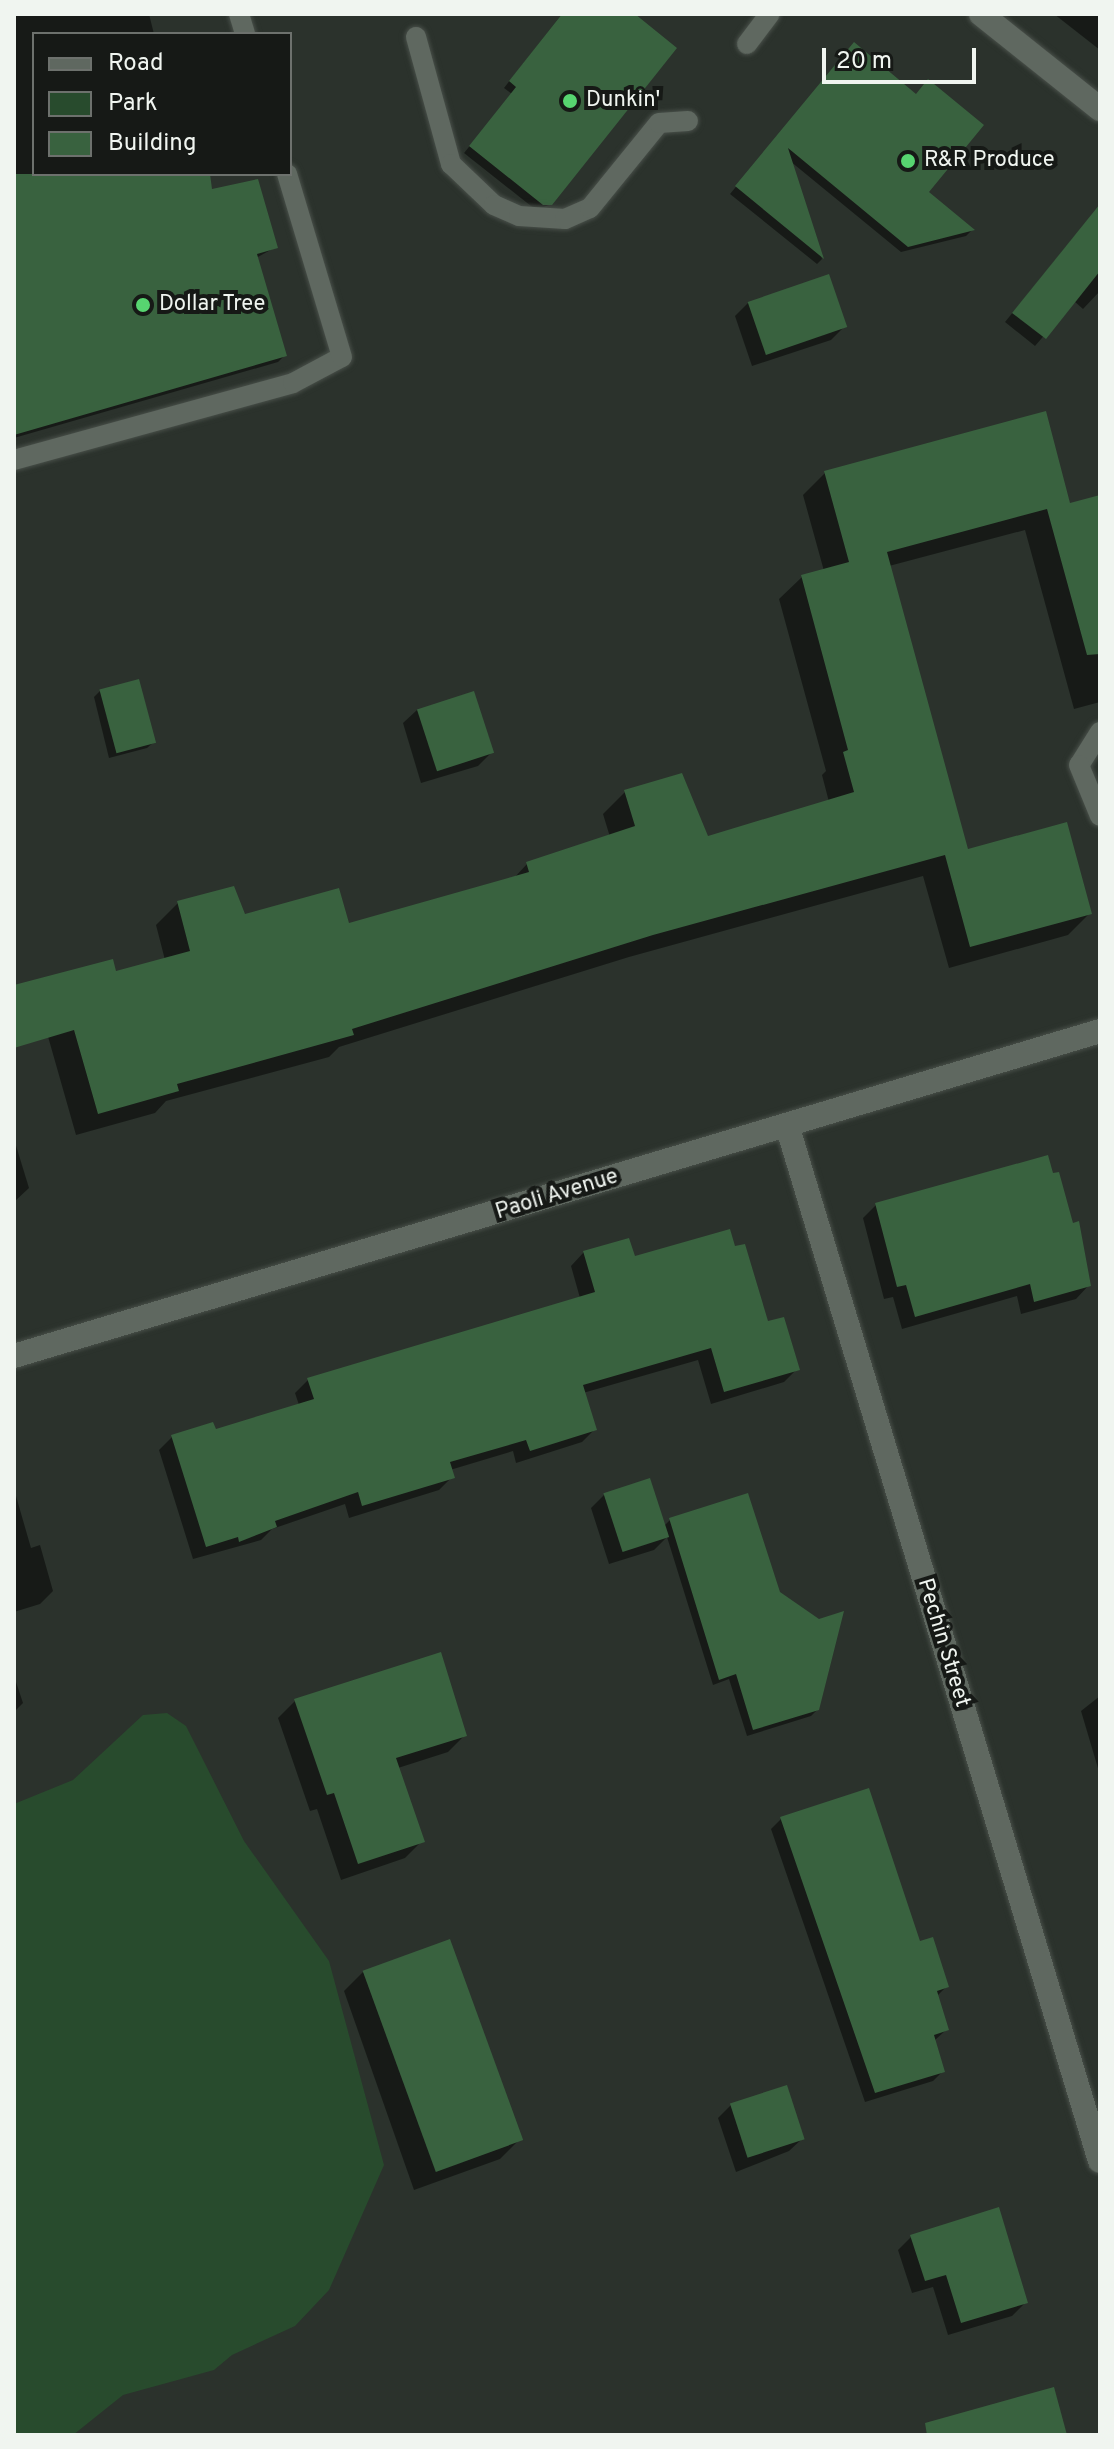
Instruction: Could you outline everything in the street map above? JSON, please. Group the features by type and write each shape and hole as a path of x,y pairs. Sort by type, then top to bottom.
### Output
{"street":[{"path":"981,14 1100,109"},
{"name":"Paoli Avenue","path":"14,1356 1100,1031"},
{"name":"Pechin Street","path":"787,1125 1095,2126 1100,2161"}],"lane":[{"path":"747,44 770,14"},
{"path":"416,37 451,164 494,205 519,216 565,219 590,208 659,123 688,121"},
{"path":"14,460 293,383 342,357 288,176"},
{"path":"1100,732 1079,765 1100,816"}],"green space":[{"path":"167,1713 186,1726 244,1841 329,1961 384,2165 329,2290 295,2326 232,2355 214,2370 123,2395 73,2435 14,2435 14,1804 73,1780 143,1715"}],"building":[{"name":"Dunkin'","path":"562,14 635,14 677,48 552,205 543,205 469,146 516,87 509,81"},
{"path":"854,42 916,94 928,79 984,125 929,192 975,230 908,247 788,148 824,259 735,186"},
{"name":"Dollar Tree","path":"14,174 210,176 212,189 258,179 278,248 257,254 287,356 14,435"},
{"path":"1100,204 1100,271 1046,339 1012,313"},
{"path":"829,274 847,327 766,355 748,302"},
{"path":"1046,411 1070,503 1100,495 1100,654 1087,655 1047,509 887,552 968,849 1067,822 1092,914 970,947 945,855 653,935 352,1029 354,1035 177,1084 179,1091 98,1114 74,1030 14,1048 14,985 113,959 116,971 190,951 177,901 234,886 245,914 339,888 349,923 529,872 526,862 635,826 624,790 682,773 708,836 854,792 843,752 848,750 801,575 849,562 824,471"},
{"path":"139,679 156,743 116,753 99,690"},
{"path":"474,691 494,753 437,771 417,710"},
{"path":"1048,1155 1053,1173 1059,1172 1073,1223 1079,1221 1091,1286 1034,1302 1030,1284 915,1317 906,1285 897,1287 875,1203"},
{"path":"730,1229 735,1246 745,1244 768,1321 784,1317 800,1370 724,1392 711,1348 583,1385 597,1430 530,1451 526,1440 450,1462 455,1478 362,1506 358,1492 275,1521 277,1527 239,1542 238,1537 206,1547 171,1435 213,1422 216,1429 314,1399 307,1378 595,1292 583,1251 629,1238 635,1256"},
{"path":"650,1478 669,1537 623,1552 603,1493"},
{"path":"748,1493 780,1592 819,1619 844,1611 819,1710 753,1730 736,1674 719,1680 669,1518"},
{"path":"441,1652 467,1736 396,1758 425,1842 358,1864 334,1793 327,1795 294,1699"},
{"path":"869,1788 920,1941 933,1937 949,1987 937,1991 949,2030 934,2035 945,2072 875,2093 780,1817"},
{"path":"450,1939 523,2140 436,2172 363,1971"},
{"path":"787,2085 805,2139 748,2158 730,2104"},
{"path":"999,2207 1028,2303 961,2323 946,2275 925,2281 910,2235"},
{"path":"1054,2387 1067,2435 927,2435 925,2423"}],"place":[{"name":"Dunkin'","path":"570,101"},
{"name":"R&R Produce","path":"908,161"},
{"name":"Dollar Tree","path":"143,305"}]}
